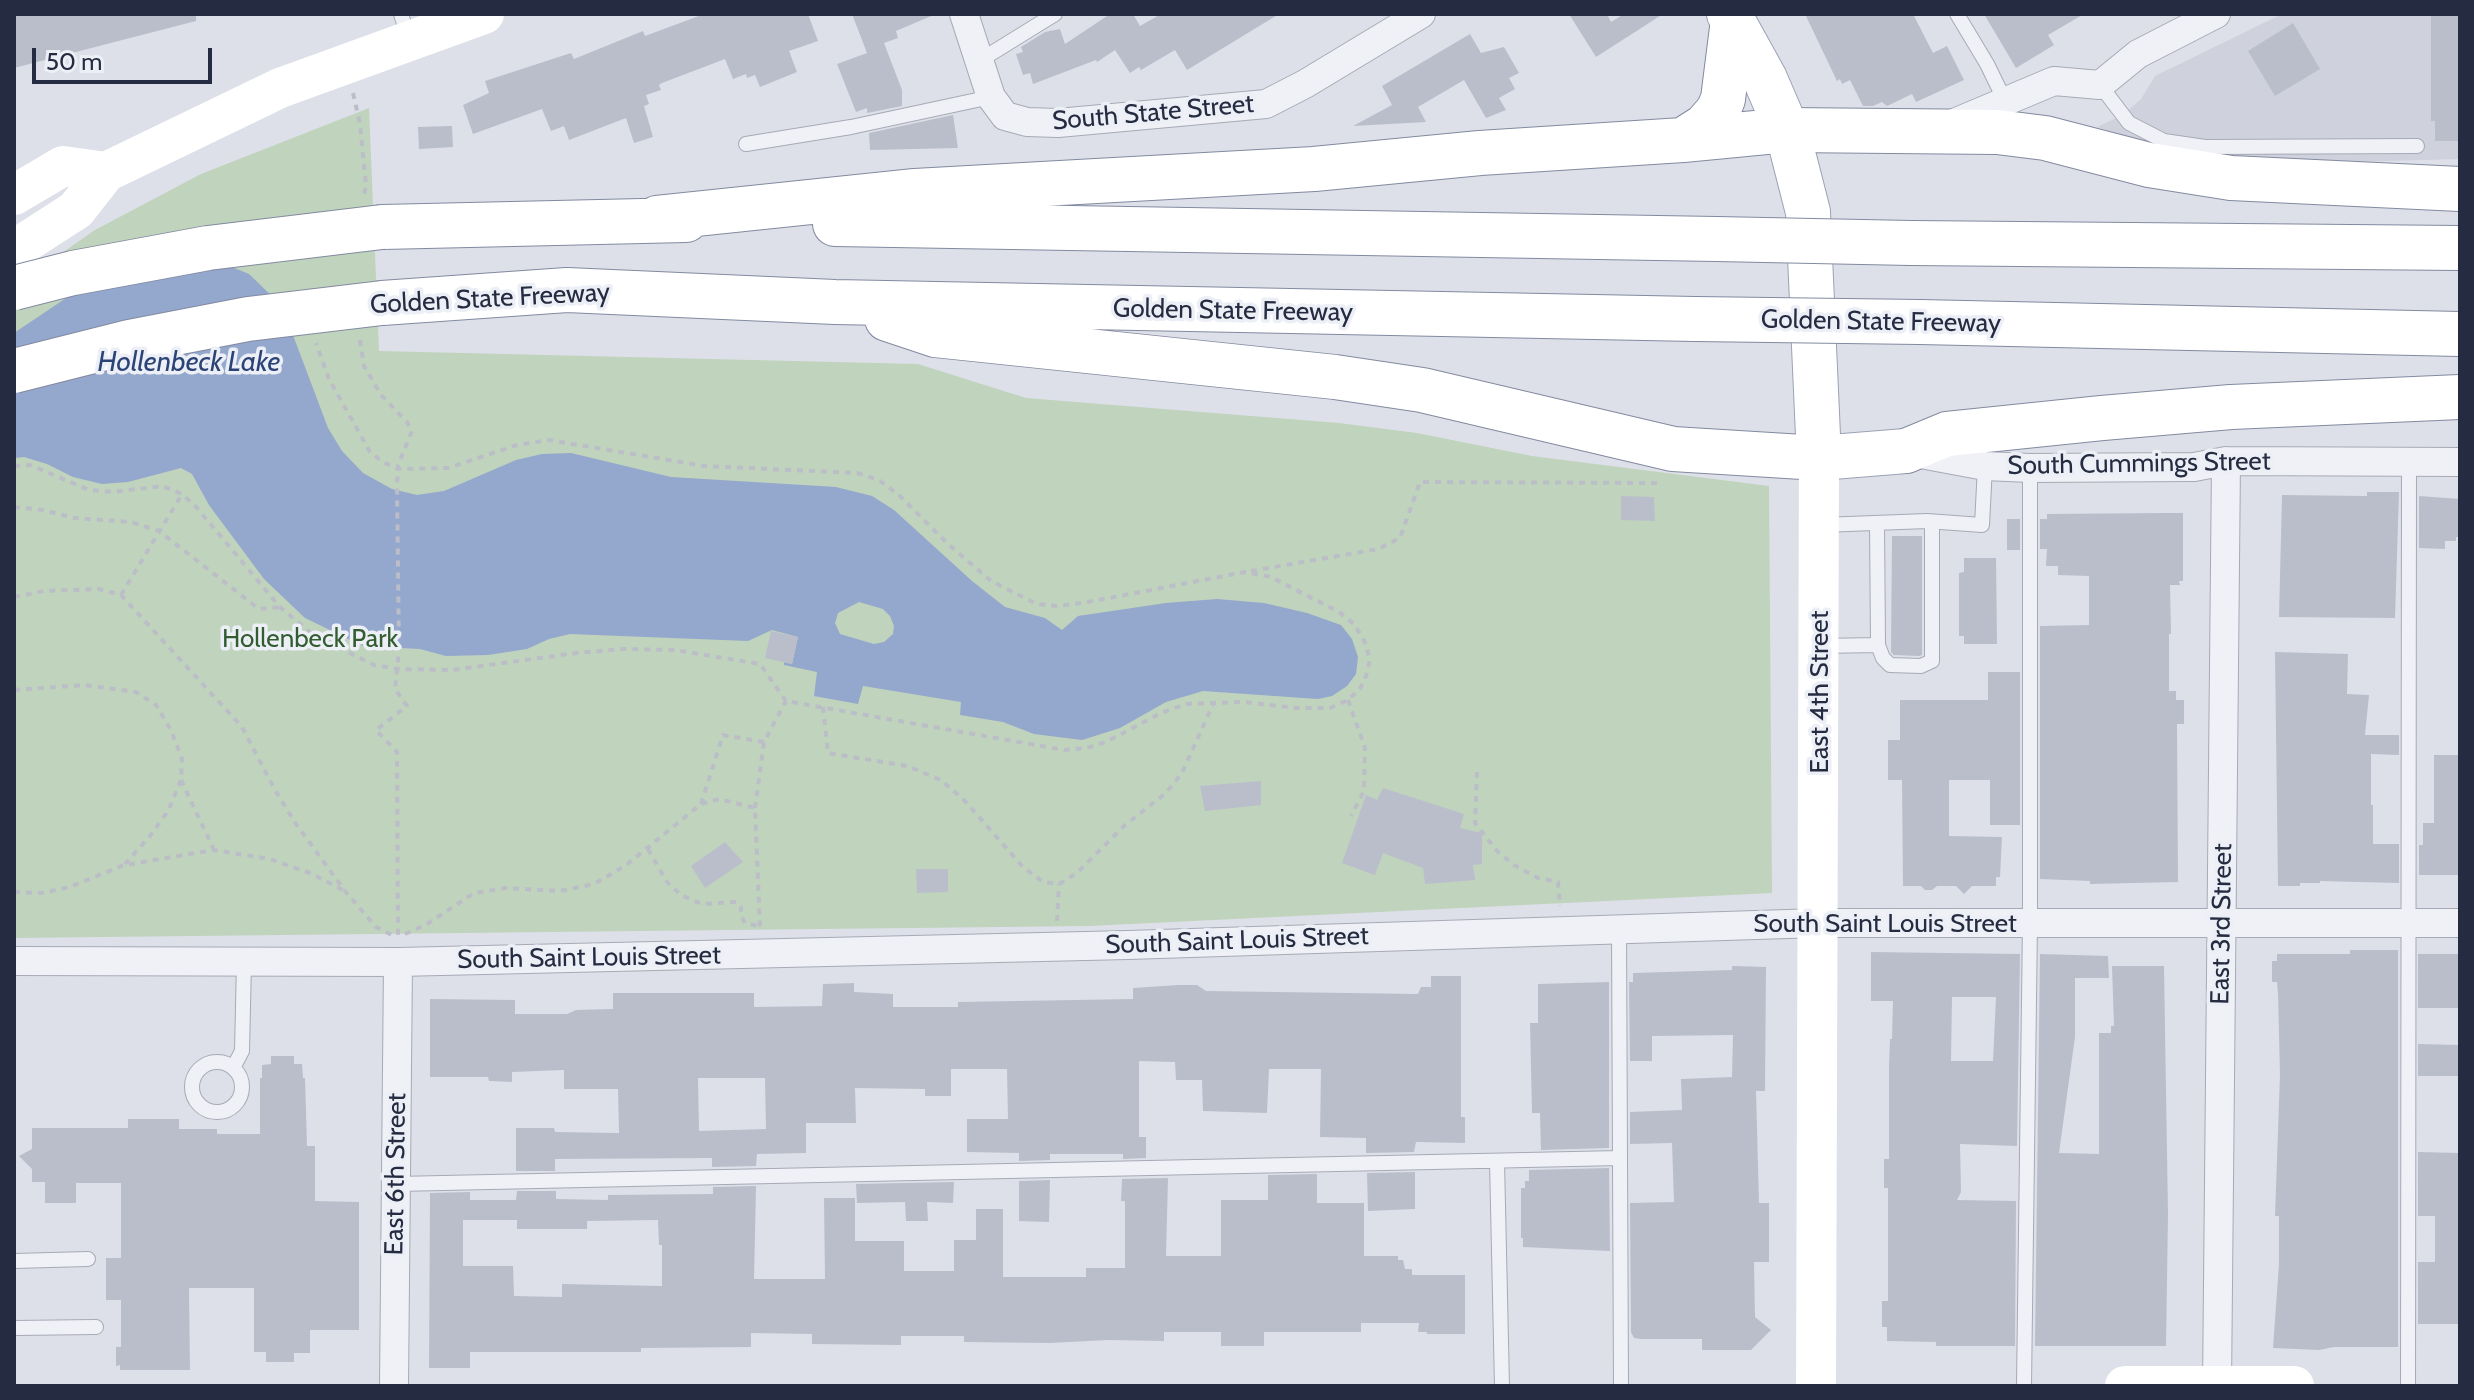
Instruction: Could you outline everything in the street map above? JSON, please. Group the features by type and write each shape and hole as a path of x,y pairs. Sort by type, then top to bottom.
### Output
{"main road":[{"path":"14,250 76,210 106,172 405,28 484,14"},
{"path":"1683,140 1705,126 1718,111 1723,99 1731,17"},
{"name":"East 4th Street","path":"1731,17 1765,79 1787,130 1808,212 1820,525 1816,1386"},
{"path":"657,218 915,191 1314,169 1787,130 1997,132 2045,138 2149,165 2231,178 2460,189"},
{"path":"14,195 63,166 106,172"},
{"path":"14,288 73,273 208,248 382,227 657,218 1911,243 2460,248"},
{"name":"Golden State Freeway","path":"14,371 129,342 248,319 382,303 567,290 835,302 1244,312 2460,334"},
{"name":"South Cummings Street","path":"835,302 935,335 1335,377 1422,390 1673,449 1819,458 1906,451"},
{"path":"1906,451 1947,434 2087,419 2231,407 2460,397"},
{"path":"2125,1386 2294,1386"}],"street":[{"path":"964,14 998,107"},
{"name":"South State Street","path":"998,107 1027,122 1058,123 1266,104 1421,14"},
{"path":"1934,131 2054,81 2100,85 2138,54 2216,14"},
{"name":"South Cummings Street","path":"1906,451 1985,466 2030,468 2194,467 2226,461 2460,462"},
{"name":"East 3rd Street","path":"2217,1386 2226,461"},
{"name":"South Saint Louis Street","path":"14,961 244,962 398,950 760,940 1055,946 1819,923 2460,923"},
{"name":"East 6th Street","path":"394,1386 398,950"}],"lane":[{"path":"979,61 1055,14"},
{"path":"1957,14 2006,103"},
{"path":"2100,85 2129,123 2164,141 2205,147 2417,146"},
{"path":"746,144 998,107"},
{"path":"2408,1386 2411,923 2409,462"},
{"path":"1820,525 1932,522 1982,525 1985,466"},
{"path":"2024,1386 2030,923 2030,468"},
{"path":"1877,523 1878,645 1883,658 1890,665 1921,666 1932,661 1932,522"},
{"path":"1820,646 1878,645"},
{"path":"1619,929 1621,1386"},
{"path":"233,1068 242,1051 244,962"},
{"path":"396,1184 1620,1158"},
{"path":"1497,1161 1502,1386"},
{"path":"14,1261 88,1259"},
{"path":"14,1328 96,1327"}],"path":[{"path":"313,336 329,379 370,452 398,469 448,468 517,445 549,440 704,466 857,473 879,480 900,496 991,581 1037,604 1057,606 1088,602 1366,551 1400,538 1420,482 1668,483"},
{"path":"398,950 397,752 376,730 407,706 395,689 399,650 397,485 398,469 412,431"},
{"path":"14,466 30,465 89,490 113,492 162,486 182,494 280,607 312,634 374,665 398,669 452,670 576,653 623,649 675,650 760,664 786,701 1064,750 1106,742 1161,713 1186,704 1214,702 1330,708 1348,700 1360,689 1370,660 1365,642 1354,624 1339,612 1271,577 1245,572"},
{"path":"121,595 182,494"},
{"path":"14,507 74,518 131,522 159,531 259,609 280,607"},
{"path":"14,597 44,591 99,589 121,595 242,727 275,790 345,891 398,950"},
{"path":"14,690 84,685 136,692 156,705 171,730 182,759 181,780 168,811 124,865"},
{"path":"1348,700 1365,748 1364,791 1351,816"},
{"path":"760,940 755,808 764,742 786,701"},
{"path":"823,707 828,753 907,766 941,780 964,800 1022,866 1043,882 1059,884 1077,873 1125,825 1166,793 1182,773 1214,702"},
{"path":"701,804 723,735 764,742"},
{"path":"1477,772 1475,823 1498,852 1514,865 1538,878 1558,882 1562,930"},
{"path":"181,780 214,850"},
{"path":"398,950 427,924 474,893 506,888 560,891 594,884 648,849 701,804 719,799 755,808"},
{"path":"648,849 667,882 681,895 702,904 736,902 741,907 745,923 760,940"},
{"path":"14,892 42,893 70,887 124,865 214,850 270,859 310,873 345,891"},
{"path":"1055,946 1059,884"}],"shaded area":[{"path":"2282,14 2460,14 2460,159 2350,162 2189,159 2097,127 2123,115 2141,99 2155,76"}],"green space":[{"name":"Hollenbeck Park","path":"369,108 379,351 918,364 1026,398 1339,423 1417,433 1532,456 1769,486 1772,893 1089,926 14,938 14,286 95,230 201,174"}],"water":[{"name":"Hollenbeck Lake","path":"205,256 249,274 282,306 328,428 342,451 363,473 392,489 417,495 444,491 516,460 542,454 571,453 671,477 836,487 872,496 894,510 1005,607 1045,618 1062,630 1078,616 1166,603 1217,599 1264,603 1341,625 1352,639 1358,657 1356,674 1347,686 1332,696 1318,699 1203,691 1166,702 1120,728 1082,740 1034,734 1003,722 960,715 961,702 863,686 858,704 814,696 817,672 784,665 784,662 792,664 798,637 772,630 748,641 570,634 527,649 488,655 446,656 420,649 363,646 305,618 264,579 209,505 192,474 181,468 128,482 102,484 73,477 24,457 14,458 14,333 105,272","holes":["859,602 883,609 894,626 893,634 884,642 874,644 840,634 835,623 838,613"]}],"building":[{"path":"14,14 196,14 196,21 14,68"},
{"path":"704,14 808,14 818,41 789,51 797,72 760,87 755,75 747,78 746,74 733,79 725,59 662,83 659,85 661,90 646,95 649,104 644,106 653,137 634,143 626,118 569,140 564,126 551,131 542,109 473,134 463,105 489,93 485,81 571,53 574,59 643,31 645,36"},
{"path":"852,14 936,14 896,31 898,38 884,43 902,90 902,106 867,113 867,108 856,112 837,64 867,53"},
{"path":"1110,14 1133,14 1140,26 1161,14 1279,14 1187,70 1175,50 1130,73 1115,50 1097,62 1033,84 1030,73 1023,75 1016,54 1023,52 1021,47 1045,32 1060,29 1065,44"},
{"path":"1569,14 1607,14 1611,22 1624,14 1663,14 1596,57"},
{"path":"1805,14 1913,14 1933,53 1947,46 1964,80 1916,102 1912,94 1887,106 1882,102 1863,106 1850,80 1842,84 1840,79 1837,81"},
{"path":"1984,14 2084,14 2048,35 2054,45 2016,68"},
{"path":"2431,14 2460,14 2460,141 2435,141 2435,121 2431,121"},
{"path":"2293,23 2320,69 2275,96 2248,51"},
{"path":"1470,34 1481,53 1504,47 1519,73 1509,78 1515,89 1499,98 1506,110 1486,118 1464,80 1418,107 1426,122 1353,126 1392,105 1382,86"},
{"path":"953,115 958,148 870,150 869,133"},
{"path":"452,126 453,147 419,149 418,127"},
{"path":"2367,492 2399,492 2395,618 2279,617 2282,495 2367,496"},
{"path":"1621,496 1654,497 1655,521 1621,520"},
{"path":"2419,496 2460,499 2460,537 2456,537 2456,541 2445,541 2445,549 2419,548"},
{"path":"2183,513 2183,581 2179,581 2180,585 2170,585 2169,634 2169,691 2176,691 2176,700 2184,700 2184,724 2177,724 2178,882 2090,884 2090,881 2040,879 2040,626 2089,625 2089,576 2058,575 2058,566 2046,566 2047,549 2040,549 2040,519 2047,519 2047,514"},
{"path":"2007,519 2020,519 2020,550 2007,550"},
{"path":"1892,536 1922,536 1922,655 1919,656 1894,655 1891,652"},
{"path":"1964,558 1996,558 1997,644 1964,644 1964,636 1959,636 1959,573 1964,572"},
{"path":"771,631 798,637 792,664 765,658"},
{"path":"2275,652 2348,654 2347,694 2369,695 2365,735 2399,735 2399,755 2371,754 2371,805 2373,844 2399,844 2399,883 2320,881 2300,883 2300,886 2278,886"},
{"path":"1988,672 2020,672 2020,825 1990,825 1990,780 1949,780 1949,836 2002,837 2000,877 1996,877 1996,886 1972,886 1964,894 1956,886 1937,886 1925,890 1921,886 1903,886 1902,780 1888,780 1888,740 1900,740 1900,700 1988,700"},
{"path":"2434,755 2460,755 2460,875 2419,875 2423,823 2434,823"},
{"path":"1261,781 1261,805 1205,811 1200,786"},
{"path":"1383,788 1464,814 1460,828 1482,833 1482,864 1473,865 1475,880 1425,884 1423,868 1383,853 1375,875 1342,863 1366,795 1377,800"},
{"path":"725,842 743,862 705,888 691,866"},
{"path":"916,869 948,869 948,892 917,893"},
{"path":"2350,950 2398,950 2398,1347 2273,1348 2279,1264 2279,1216 2275,1216 2280,1075 2278,993 2277,982 2272,982 2272,961 2277,961 2277,954 2350,954"},
{"path":"1871,952 2020,954 2017,1146 1960,1144 1961,1192 1957,1200 2016,1201 2015,1346 1936,1346 1936,1342 1887,1341 1887,1327 1882,1327 1882,1301 1888,1301 1888,1188 1884,1188 1884,1159 1889,1159 1893,1001 1871,1001","holes":["1952,997 1996,997 1993,1061 1951,1061"]},
{"path":"2040,954 2108,956 2109,978 2075,978 2075,1037 2059,1153 2099,1154 2099,1033 2111,1033 2111,1026 2114,1026 2112,966 2164,966 2168,1214 2166,1346 2035,1346"},
{"path":"2418,954 2460,954 2460,1008 2418,1008"},
{"path":"1732,966 1766,967 1765,1091 1756,1091 1759,1203 1769,1203 1769,1262 1754,1262 1755,1317 1771,1330 1751,1350 1702,1350 1702,1339 1640,1339 1634,1338 1631,1332 1630,1203 1674,1202 1672,1143 1630,1144 1630,1112 1682,1110 1681,1079 1732,1077 1733,1035 1652,1036 1652,1061 1630,1061 1629,982 1633,982 1633,973 1732,970"},
{"path":"1431,976 1461,976 1461,1117 1465,1117 1465,1143 1416,1142 1414,1152 1366,1153 1366,1138 1320,1137 1321,1069 1269,1069 1267,1113 1203,1111 1202,1080 1176,1080 1175,1062 1139,1061 1139,1137 1146,1137 1146,1158 1123,1159 1123,1154 1050,1154 1050,1160 1019,1161 1019,1153 967,1152 967,1119 1008,1119 1007,1069 951,1069 951,1096 925,1096 925,1089 855,1088 856,1123 806,1123 806,1153 757,1154 756,1166 712,1167 712,1158 555,1159 555,1171 516,1171 516,1128 619,1133 618,1089 564,1089 564,1070 512,1072 512,1082 489,1081 488,1077 430,1077 430,999 515,1000 515,1014 567,1014 576,1010 613,1009 613,993 754,993 754,1007 822,1006 823,984 854,983 854,992 893,994 893,1007 958,1007 958,1002 1133,999 1133,988 1178,985 1197,985 1206,991 1418,994 1421,987 1431,987","holes":["698,1078 765,1078 766,1129 699,1131"]},
{"path":"1609,982 1609,1148 1541,1150 1540,1113 1532,1113 1530,1023 1538,1023 1538,984"},
{"path":"2418,1044 2460,1045 2460,1076 2418,1076"},
{"path":"271,1056 294,1056 294,1064 302,1064 307,1146 315,1146 315,1201 359,1202 359,1330 310,1330 310,1353 294,1353 294,1362 266,1362 266,1352 254,1352 254,1288 189,1288 190,1370 120,1370 120,1365 116,1366 116,1347 121,1347 121,1300 106,1300 106,1258 121,1258 121,1183 76,1183 76,1203 45,1203 45,1182 32,1182 32,1169 19,1156 32,1149 32,1128 128,1128 128,1119 179,1119 179,1129 217,1129 217,1134 260,1134 260,1078 262,1065 271,1064"},
{"path":"2418,1152 2460,1153 2460,1324 2418,1324 2418,1262 2435,1262 2435,1216 2418,1216"},
{"path":"1609,1168 1610,1251 1523,1247 1521,1188 1525,1188 1525,1181 1529,1181 1529,1170"},
{"path":"1415,1172 1415,1209 1368,1211 1367,1173"},
{"path":"1317,1174 1317,1203 1364,1203 1364,1256 1398,1256 1398,1260 1403,1260 1405,1269 1412,1269 1412,1275 1465,1275 1465,1334 1418,1332 1419,1323 1361,1323 1361,1332 1264,1332 1264,1346 1221,1346 1221,1332 1164,1332 1164,1341 1050,1343 964,1342 964,1336 901,1336 901,1345 812,1344 812,1334 751,1333 751,1347 641,1348 641,1352 470,1352 470,1368 429,1368 430,1193 470,1192 470,1200 516,1200 517,1191 556,1191 556,1199 608,1200 608,1195 713,1194 713,1187 756,1186 754,1279 825,1279 824,1198 855,1198 855,1241 904,1241 904,1271 954,1271 954,1240 976,1240 976,1209 1003,1209 1003,1277 1086,1277 1086,1268 1125,1268 1122,1179 1168,1178 1166,1256 1221,1256 1221,1200 1268,1200 1268,1175","holes":["463,1220 517,1220 517,1229 587,1229 587,1221 658,1220 659,1245 662,1245 662,1286 562,1284 562,1297 514,1296 513,1266 463,1266"]},
{"path":"1050,1180 1049,1222 1019,1221 1019,1181"},
{"path":"954,1182 953,1203 927,1202 928,1221 906,1221 905,1202 857,1203 856,1184"}]}
